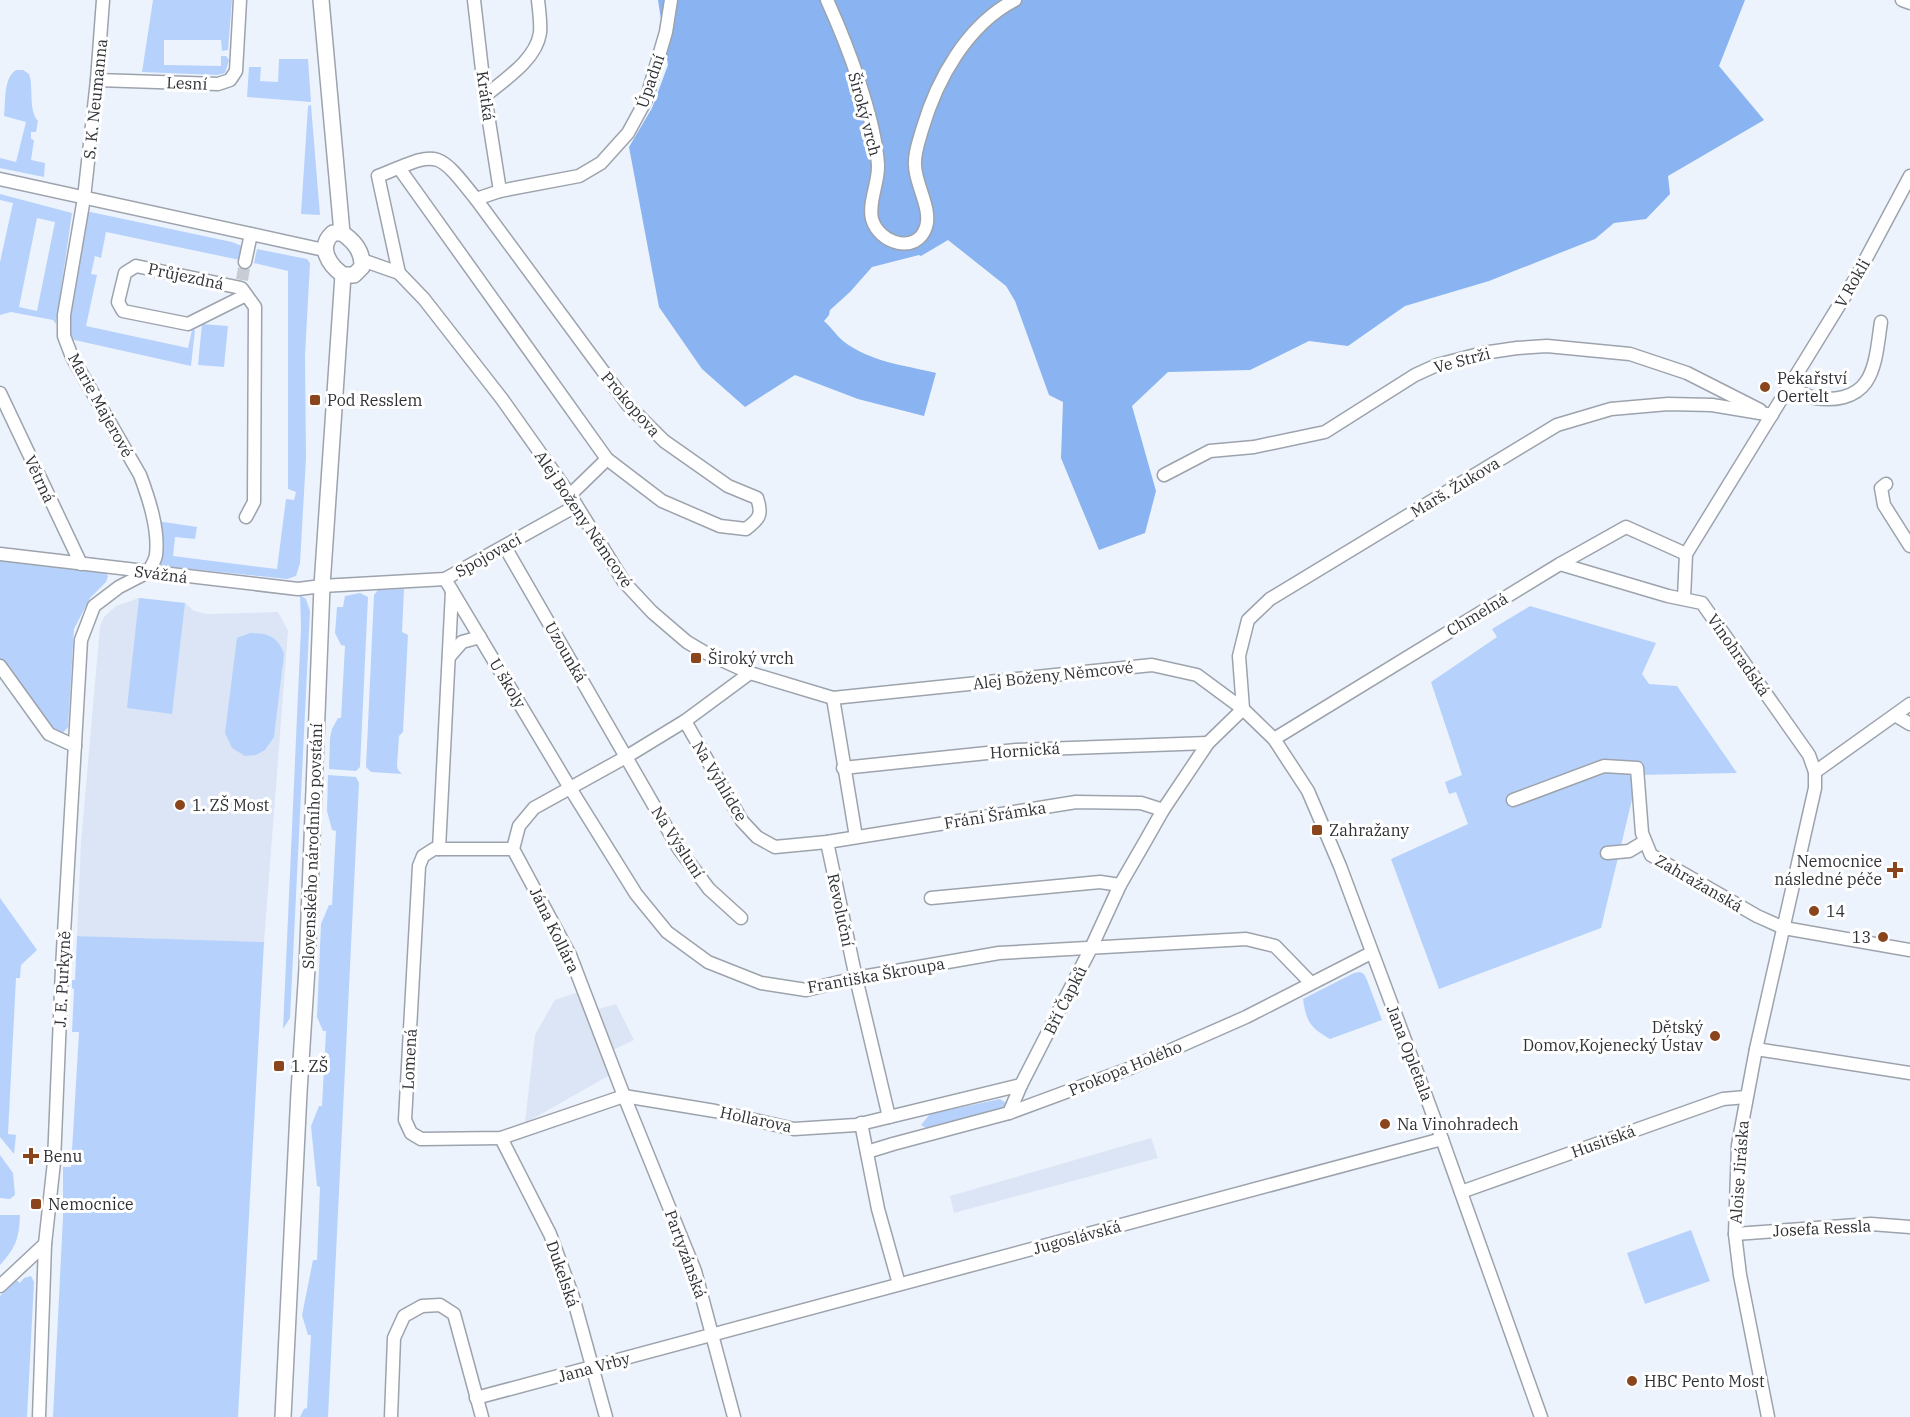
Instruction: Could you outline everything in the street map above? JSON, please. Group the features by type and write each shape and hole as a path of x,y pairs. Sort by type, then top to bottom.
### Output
{"street":[{"name":"S. K. Neumanna","path":"84,198 103,0"},
{"name":"Lesní","path":"97,80 218,84 230,80 236,70 240,0"},
{"path":"321,0 342,233"},
{"name":"Krátká","path":"474,0 485,96 500,191"},
{"path":"485,96 532,53 540,34 538,0"},
{"name":"Úpadní","path":"476,199 500,191 579,176 601,163 628,133 646,100 666,32 672,0"},
{"name":"Široký vrch","path":"827,0 859,84 872,130 878,165 872,218 878,230 888,240 895,243 908,243 918,238 926,227 926,207 918,187 914,164 927,114 944,75 974,32 999,8 1015,0"},
{"path":"1902,0 1910,3"},
{"name":"Prokopova","path":"399,168 607,459 662,501 720,526 746,529 757,520 761,508 758,498 728,486 664,441 628,405 453,169 437,158 425,158 378,176 399,273"},
{"name":"V Rokli","path":"1684,598 1686,554 1854,281 1910,176"},
{"path":"0,179 324,250"},
{"name":"Marie Majerové","path":"84,198 64,315 64,336 72,357 140,475 148,496 154,526 156,556 148,573"},
{"path":"333,233 342,233 357,246 362,260 362,267 354,275 343,275 330,263 324,250 326,239 333,233"},
{"name":"Průjezdná","path":"246,262 251,234"},
{"name":"Alej Boženy Němcové","path":"362,260 399,273 424,299 501,399 573,500 624,582 652,612 687,642 704,652 750,673 833,698 1152,665 1197,675 1243,709"},
{"name":"Průjezdná","path":"243,287 188,324 123,311 118,302 125,273 136,266 243,287 255,307 254,501 246,517"},
{"name":"Slovenského národního povstání","path":"283,1417 298,1092 307,968 322,586 343,275"},
{"path":"1790,387 1813,398 1837,399 1855,394 1867,381 1873,365 1881,322"},
{"name":"Ve Strži","path":"1164,475 1210,451 1254,447 1326,432 1415,375 1437,365 1483,352 1517,348 1547,346 1630,354 1687,373 1772,415"},
{"name":"Větrná","path":"0,393 81,564"},
{"name":"Marš. Žukova","path":"1243,709 1239,656 1248,620 1270,599 1557,425 1611,409 1668,404 1712,405 1772,415"},
{"path":"573,500 607,459"},
{"path":"1886,483 1881,488 1884,505 1910,546"},
{"name":"Spojovací","path":"322,586 446,579 505,547 573,500"},
{"name":"Chmelná","path":"1274,739 1560,564 1626,527 1686,554"},
{"name":"Uzounká","path":"505,547 626,757"},
{"name":"Svážná","path":"0,554 298,589 322,586"},
{"name":"Vinohradská","path":"1560,564 1668,596 1702,603 1809,755 1815,772"},
{"name":"J. E. Purkyně","path":"39,1417 45,1244 54,1162 81,640 94,606 118,587 148,573"},
{"name":"U školy","path":"446,579 570,788"},
{"path":"453,590 439,849 513,849 519,826 534,808 685,721 750,673"},
{"path":"449,657 462,642 480,637"},
{"path":"0,666 49,734 75,746"},
{"path":"833,698 856,837"},
{"path":"1784,928 1815,788 1815,772 1910,704"},
{"name":"Jana Opletala","path":"1243,709 1274,739 1308,791 1325,828 1442,1139 1541,1417"},
{"name":"Bří Čapků","path":"1009,1113 1120,885 1163,810 1208,743 1243,709"},
{"path":"1895,715 1910,724"},
{"name":"Na Vyhlídce","path":"685,721 742,821 757,837 774,847 827,842"},
{"name":"Hornická","path":"843,768 1016,750 1208,743"},
{"name":"Na Výsluní","path":"626,757 679,849 709,889 741,918"},
{"name":"Zahražanská","path":"1514,800 1604,766 1637,768 1642,833 1644,843 1651,855 1757,916 1784,928 1910,950"},
{"name":"Františka Škroupa","path":"570,788 636,894 667,932 708,962 761,983 806,990 856,978 999,953 1246,939 1275,946 1311,983"},
{"name":"Fráni Šrámka","path":"827,842 1076,802 1141,803 1163,810"},
{"name":"Revoluční","path":"827,842 889,1117"},
{"path":"1607,853 1629,851 1644,843"},
{"name":"Lomená","path":"439,849 434,849 423,856 419,866 405,1120 411,1133 421,1139 501,1138 624,1095"},
{"name":"Jána Kollára","path":"513,849 570,955 624,1095"},
{"path":"931,898 1100,882 1120,885"},
{"name":"Aloise Jiráska","path":"1768,1417 1741,1285 1735,1234 1737,1155 1746,1097 1784,928"},
{"name":"Prokopa Holého","path":"867,1152 1009,1113 1149,1059 1246,1017 1371,953"},
{"path":"1756,1049 1910,1073"},
{"path":"889,1117 1021,1085"},
{"name":"Hollarova","path":"624,1095 716,1111 794,1129 861,1123 889,1117"},
{"name":"Partyzánská","path":"624,1095 695,1271 734,1417"},
{"name":"Husitská","path":"1461,1192 1723,1099 1746,1097"},
{"path":"861,1123 878,1209 899,1284"},
{"name":"Dukelská","path":"501,1138 550,1234 573,1297 606,1417"},
{"name":"Jugoslávská","path":"712,1336 1442,1139"},
{"name":"Josefa Ressla","path":"1735,1234 1871,1224 1910,1227"},
{"path":"0,1286 45,1244"},
{"path":"391,1417 394,1338 404,1316 422,1306 440,1305 454,1314 482,1417"},
{"name":"Jana Vrby","path":"476,1398 712,1336"}],"shaded area":[{"path":"153,0 232,0 228,50 222,51 221,40 164,40 164,65 221,66 221,56 226,56 229,60 225,73 217,75 142,72"},
{"path":"658,0 1745,0 1719,66 1764,120 1668,176 1670,194 1646,219 1614,223 1595,239 1489,281 1405,306 1348,346 1309,341 1250,370 1168,372 1132,406 1156,491 1145,533 1099,550 1061,458 1063,402 1049,395 1015,301 1006,286 948,240 921,256 872,267 830,310 824,321 843,341 864,354 936,373 924,416 858,399 795,375 745,407 702,369 659,307 629,147 652,108 668,65"},
{"path":"279,59 308,59 311,102 247,97 249,67 261,67 260,81 278,82"},
{"path":"16,70 23,70 29,74 33,111 38,121 36,132 31,132 31,139 34,140 31,160 45,163 44,177 0,168 0,158 16,162 26,122 4,116 7,84"},
{"path":"311,105 320,215 301,214 308,106"},
{"path":"0,194 72,213 56,324 53,320 11,312 0,315 0,262 13,203 0,200","holes":["37,218 55,222 37,311 19,307"]},
{"path":"86,211 242,246 240,260 106,232 101,258 95,256 91,274 97,275 86,326 188,348 192,330 195,330 191,366 70,339 70,302"},
{"path":"257,249 307,259 310,263 305,356 306,458 300,563 296,576 287,579 161,566 157,521 197,527 195,539 175,537 173,556 277,569 286,499 294,500 296,492 288,489 288,271 254,263"},
{"path":"202,324 228,326 224,367 198,365"},
{"path":"0,560 105,572 108,576 106,582 90,598 74,629 68,727 62,734 54,731 0,659"},
{"path":"404,589 402,632 408,635 403,732 399,736 397,766 402,774 371,772 366,767 374,595 378,590"},
{"path":"360,593 368,597 360,767 356,771 329,769 332,729 338,718 341,718 345,646 341,645 335,633 337,607 343,607 345,596"},
{"path":"300,595 306,599 310,611 290,1018 283,1029 301,627"},
{"name":"1. ZŠ Most","path":"139,598 185,603 194,611 208,614 278,612 288,631 264,942 77,936 81,843 100,626 104,617 116,606"},
{"path":"139,598 185,603 172,714 127,708"},
{"path":"1530,606 1656,643 1642,674 1649,684 1677,686 1737,773 1638,775 1601,928 1439,989 1391,859 1468,824 1456,792 1449,794 1445,782 1462,775 1431,682 1497,637 1492,629"},
{"path":"250,633 271,637 279,644 284,654 274,737 265,750 256,755 245,756 232,748 225,733 237,638"},
{"path":"328,775 356,777 359,783 328,1417 300,1417 307,1408 311,1335 308,1335 302,1315 313,1260 317,1260 320,1187 317,1186 311,1126 319,1106 322,1106 326,1031 323,1031 317,1017 321,924 329,905 332,905 336,831 332,830 327,811"},
{"path":"0,898 37,950 21,965 20,978 16,978 8,1134 16,1135 14,1154 0,1137"},
{"path":"77,936 264,942 238,1417 53,1417 63,1217 63,1167 71,1167 79,1032 72,1032 74,989 72,980 75,980"},
{"path":"1360,972 1367,980 1382,1020 1330,1039 1310,1023 1303,999"},
{"path":"588,989 599,1009 616,1004 634,1040 613,1050 619,1070 525,1123 535,1035 555,1000"},
{"path":"1000,1099 1006,1103 1002,1109 929,1130 921,1125 930,1114"},
{"path":"1151,1138 1158,1158 954,1213 950,1196"},
{"path":"0,1155 13,1173 15,1195 10,1199 0,1198"},
{"path":"0,1215 20,1215 16,1242 0,1265"},
{"path":"1691,1230 1710,1281 1645,1304 1627,1253"},
{"path":"31,1276 34,1282 27,1417 0,1417 0,1296 15,1279 20,1283 24,1278"}],"tunnel":[{"path":"242,280 245,262"}],"place":[{"name":"Pekařství Oertelt","path":"1765,387"},
{"name":"Pod Resslem","path":"315,400"},
{"name":"Široký vrch","path":"696,658"},
{"name":"1. ZŠ Most","path":"180,805"},
{"name":"Zahražany","path":"1317,830"},
{"name":"Nemocnice následné péče","path":"1895,870"},
{"name":"14","path":"1814,911"},
{"name":"13","path":"1883,937"},
{"name":"Dětský Domov,Kojenecký Ústav","path":"1715,1036"},
{"name":"1. ZŠ","path":"279,1066"},
{"name":"Na Vinohradech","path":"1385,1124"},
{"name":"Benu","path":"31,1156"},
{"name":"Nemocnice","path":"36,1204"},
{"name":"HBC Pento Most","path":"1632,1381"}]}
